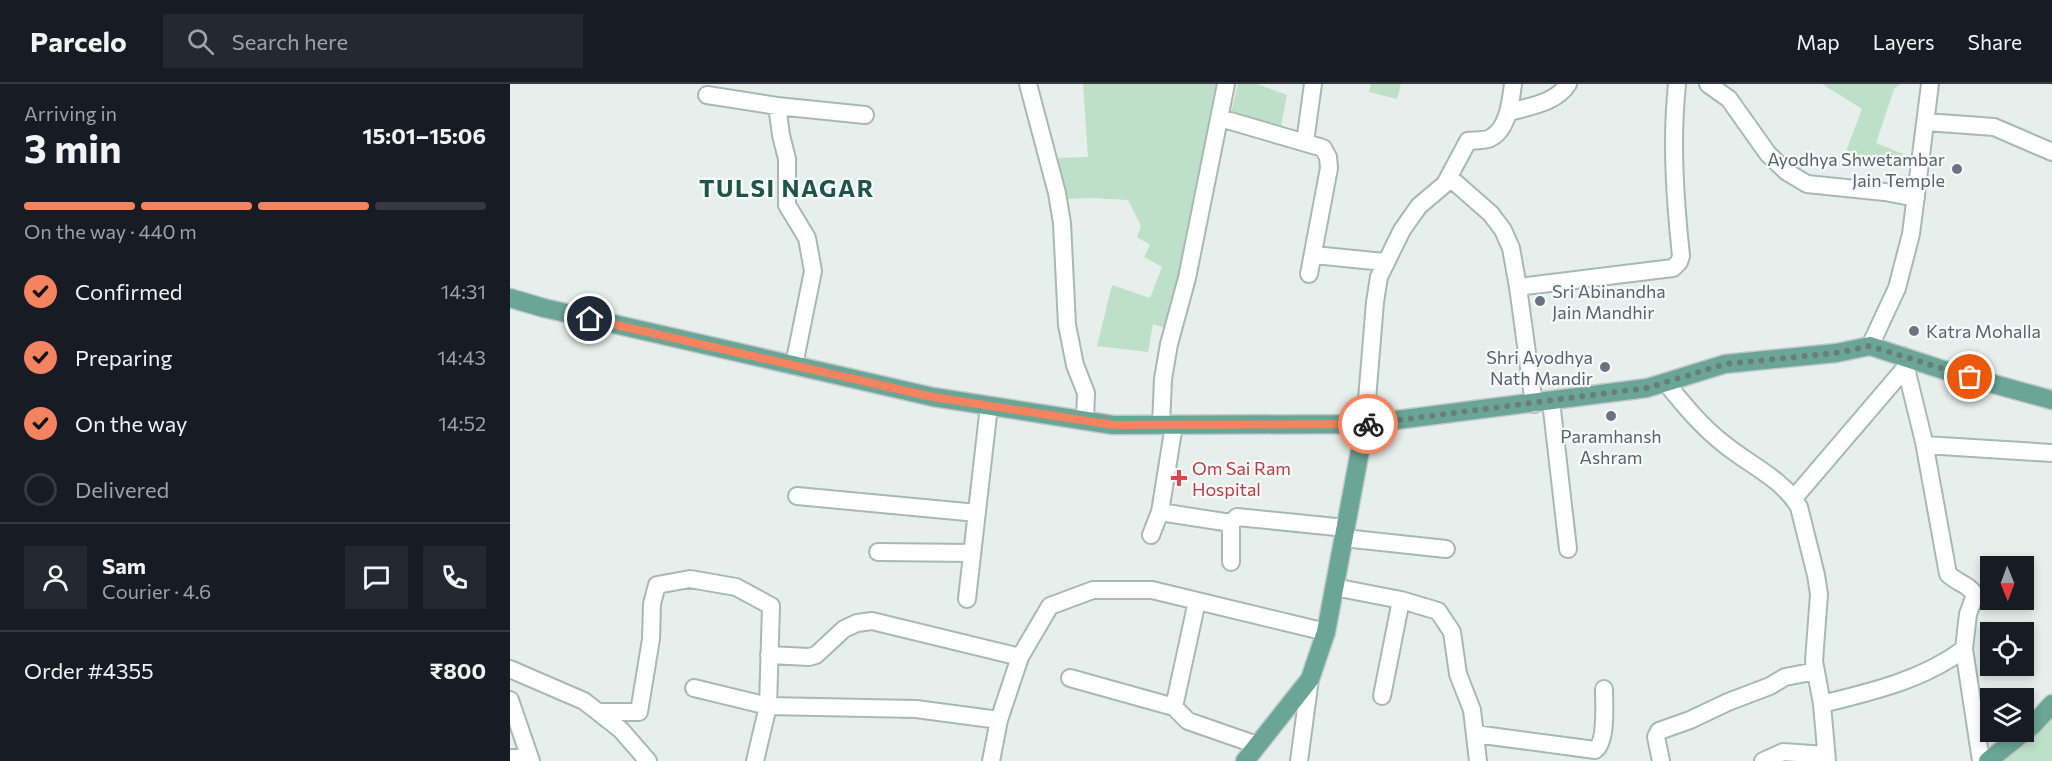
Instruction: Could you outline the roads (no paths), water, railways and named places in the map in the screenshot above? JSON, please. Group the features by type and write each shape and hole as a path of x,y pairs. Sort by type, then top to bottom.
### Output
{"main road":[{"path":"510,298 544,308 933,397 1113,425 1365,424 1647,388 1725,364 1836,353 1870,346 1904,361 2052,400"},
{"path":"1245,761 1310,680 1326,632 1365,424"},
{"path":"1988,761 2033,725 2052,704"}],"street":[{"path":"1028,84 1057,193 1062,223 1067,325 1075,365 1086,393 1085,421"},
{"path":"1151,535 1160,512 1167,425 1163,379 1169,344 1187,278 1200,204 1226,84"},
{"path":"1305,142 1313,84"},
{"path":"1365,424 1375,302 1384,262 1419,206 1445,184 1468,141 1491,138 1498,132 1510,112 1513,84"},
{"path":"1510,112 1554,98 1568,84"},
{"path":"1518,287 1673,268 1679,262 1681,256 1674,154 1677,84"},
{"path":"1708,84 1729,99 1768,154 1787,172 1807,184 1886,192 1916,198"},
{"path":"1870,346 1897,288 1911,234 1930,84"},
{"path":"707,95 865,116"},
{"path":"777,106 780,135 787,159 787,204 807,238 813,272 794,365"},
{"path":"1220,118 1323,148 1328,157 1329,168 1309,274"},
{"path":"1926,122 1994,127 2052,152"},
{"path":"1449,177 1491,214 1503,230 1511,248 1543,403 1568,549"},
{"path":"1314,255 1384,262"},
{"path":"1904,361 1925,446 1948,574 1952,579 1967,586 1975,596 1968,614 1964,649 1981,761"},
{"path":"1794,498 1904,361"},
{"path":"1666,383 1694,417 1723,444 1779,484 1794,498 1816,575 1819,594 1814,661 1822,704 1827,758 1783,752 1763,761"},
{"path":"967,599 989,406"},
{"path":"1925,446 2052,453"},
{"path":"797,496 977,513"},
{"path":"1160,512 1231,523"},
{"path":"1231,562 1231,523 1233,519 1242,517 1446,549"},
{"path":"878,552 972,553"},
{"path":"598,712 639,712 651,639 652,604 657,585 690,579 736,588 771,606 768,706 755,761"},
{"path":"1334,587 1401,600 1438,611 1452,632 1458,674 1472,710 1479,761"},
{"path":"992,761 999,720 1020,657 1050,606 1093,590 1152,590 1326,632"},
{"path":"1382,696 1401,600"},
{"path":"1174,707 1197,601"},
{"path":"769,656 809,657 816,655 844,629 857,623 872,621 1020,657"},
{"path":"1822,704 1916,677 1950,660 1964,649"},
{"path":"510,669 584,701 621,730 648,761"},
{"path":"1661,761 1656,737 1659,731 1770,686 1785,677 1816,671"},
{"path":"1070,678 1174,707 1188,721 1257,745"},
{"path":"1299,761 1310,680"},
{"path":"694,688 768,706 916,709 999,720"},
{"path":"1475,734 1595,750 1600,746 1603,735 1604,689"},
{"path":"510,700 531,759 510,758"}],"place":[{"name":"Ayodhya Shwetambar Jain Temple","path":"1957,169"},
{"name":"Sri Abinandha Jain Mandhir","path":"1540,301"},
{"name":"Katra Mohalla","path":"1914,331"},
{"name":"Shri Ayodhya Nath Mandir","path":"1605,367"},
{"name":"Paramhansh Ashram","path":"1611,416"},
{"name":"Om Sai Ram Hospital","path":"1179,478"}],"district":[{"name":"TULSI NAGAR","path":"787,187"}]}
